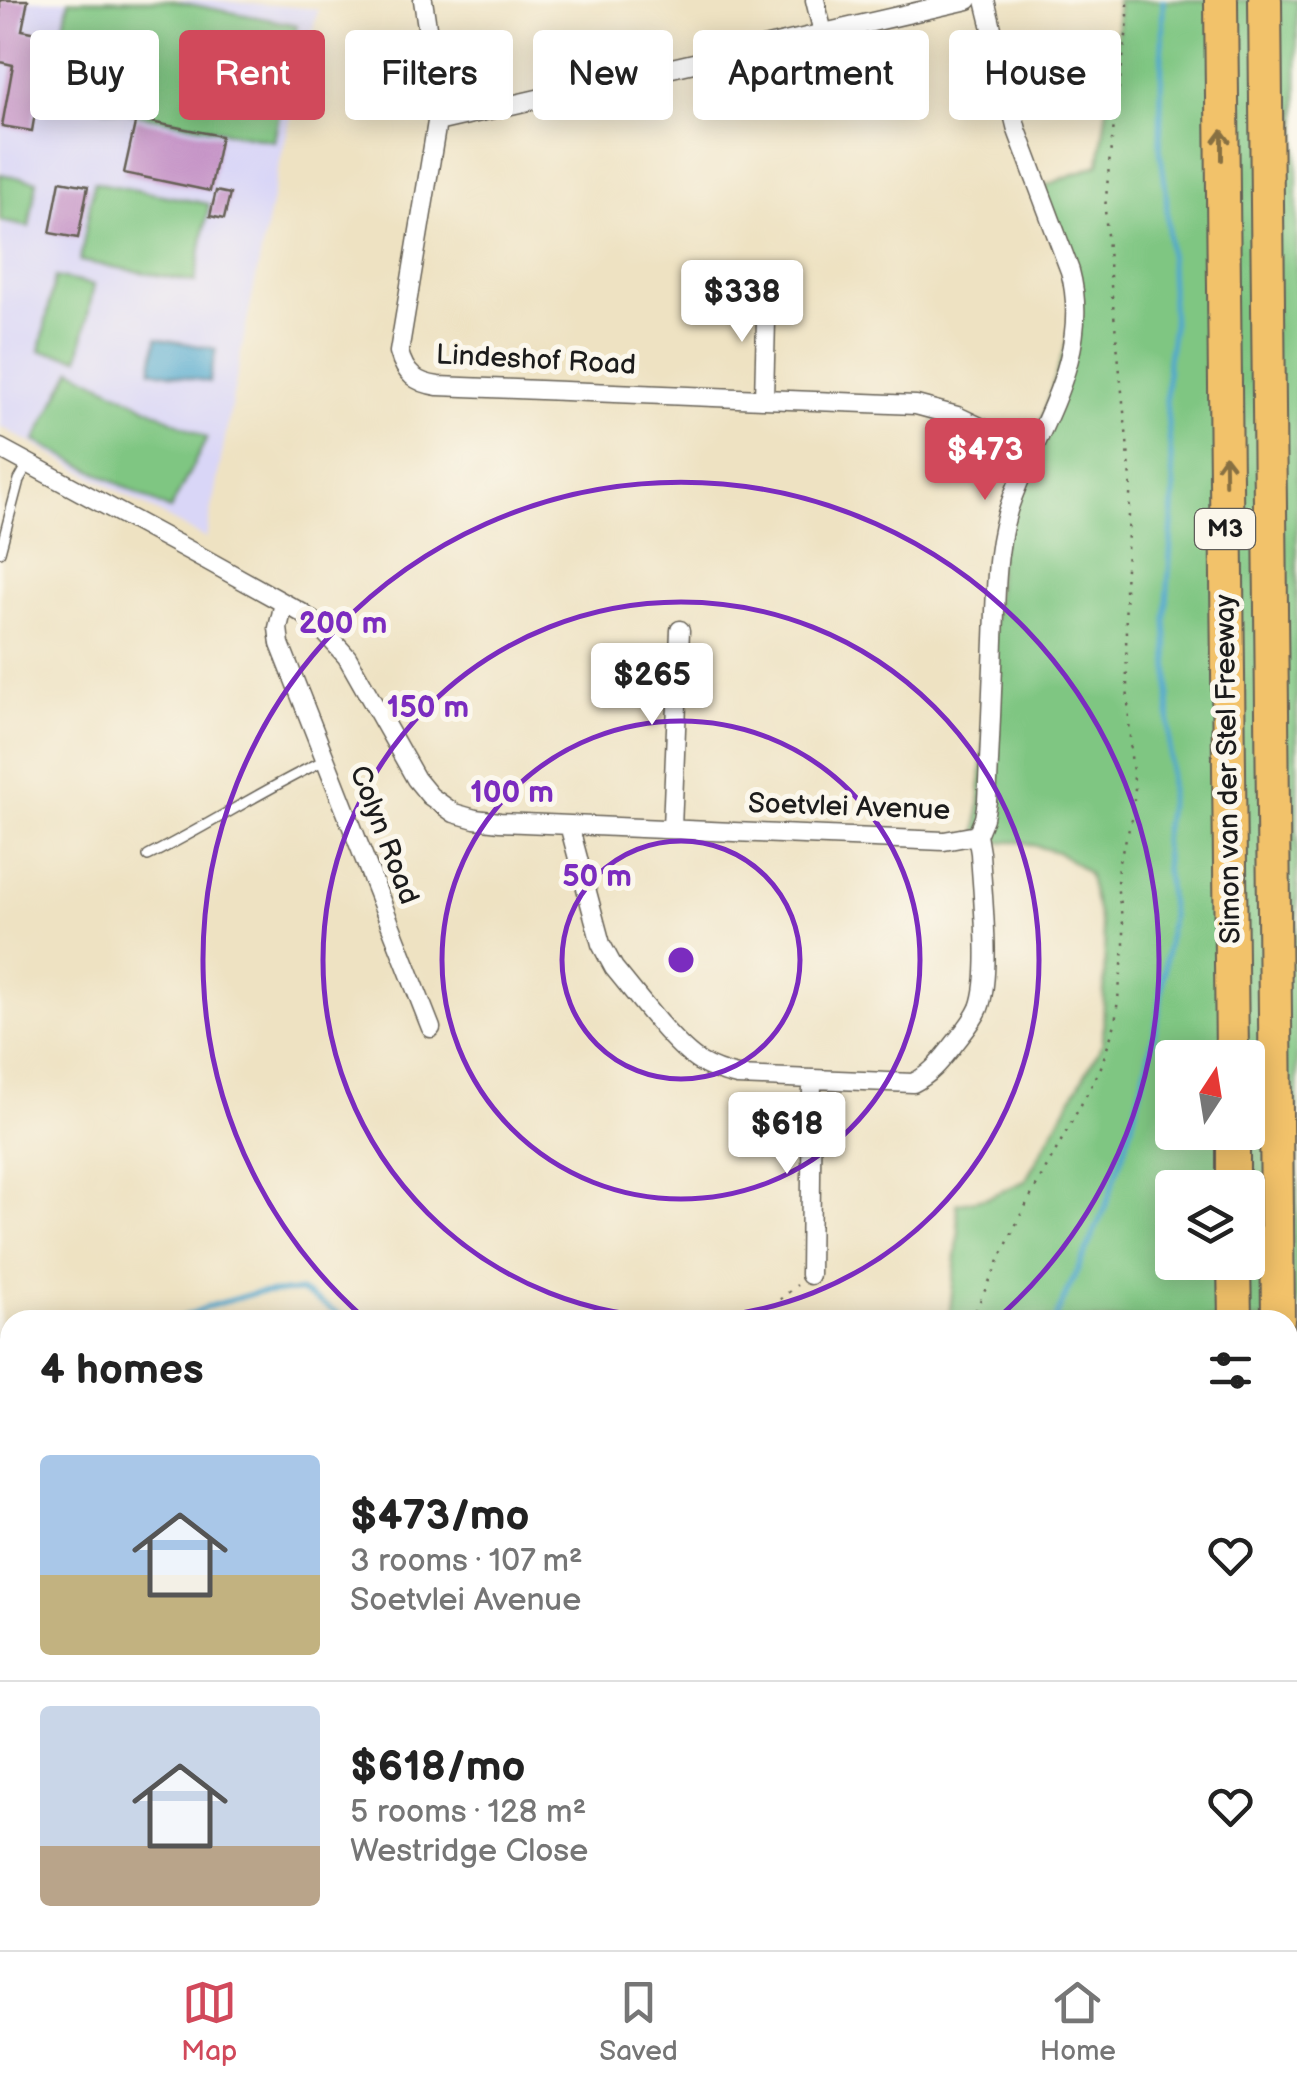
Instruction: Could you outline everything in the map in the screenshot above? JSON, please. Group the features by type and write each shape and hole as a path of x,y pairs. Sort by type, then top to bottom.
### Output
{"highway":[{"name":"Simon van der Stel Freeway","path":"1221,0 1232,1040"},
{"name":"Simon van der Stel Freeway","path":"1265,0 1278,1310"},
{"path":"1234,1280 1235,1310"}],"street":[{"name":"Lindeshof Road","path":"423,0 437,122 398,352 408,374 438,386 894,402 931,408 1033,452"},
{"path":"816,0 823,30"},
{"path":"832,30 968,0"},
{"name":"Soetvlei Avenue","path":"0,448 284,603 319,626 348,656 416,780 430,796 454,812 475,818 569,825 944,841 977,835 987,801 999,553 1008,511 1070,360 1076,313 1074,288 1017,130 985,0"},
{"path":"437,122 693,62"},
{"path":"756,285 766,320 764,398"},
{"name":"Colyn Road","path":"284,603 278,628 280,644 431,1028"},
{"path":"672,828 680,630"},
{"path":"569,825 606,955 684,1050 709,1066 737,1076 913,1083 936,1068 977,1012 984,986 977,835"},
{"path":"810,1274 812,1080"}],"lane":[{"path":"0,552 19,480 28,464"},
{"path":"148,856 326,760"}],"path":[{"path":"976,1310 1020,1216 1100,1070 1115,1024 1124,948 1118,865 1132,820 1135,788 1126,683 1125,586 1131,479 1105,209 1128,0"},
{"path":"768,1310 810,1274"}],"shaded area":[{"path":"0,0 213,0 318,9 313,30 179,30 179,120 290,120 206,539 0,426"}],"green space":[{"path":"69,0 169,0 297,25 296,30 179,30 179,120 278,120 274,141 159,118 159,30 63,30"},
{"path":"1117,0 1297,0 1297,1310 950,1310 959,1231 956,1204 989,1197 1025,1181 1103,1042 1105,944 1088,873 1060,853 977,835 999,553 1076,313 1040,188 1099,164 1105,120 1121,120"},
{"path":"0,174 37,181 29,227 0,221"},
{"path":"94,182 209,204 195,282 80,261"},
{"path":"55,277 94,285 79,358 40,351"},
{"path":"72,369 207,438 170,510 35,441"}],"water":[{"path":"157,338 216,349 209,382 151,370"}],"building":[{"path":"0,0 28,0 22,30 30,32 32,131 2,126 13,65 0,62"},
{"path":"136,120 221,136 210,191 124,173"},
{"path":"60,181 88,186 78,238 50,233"},
{"path":"216,191 230,194 224,219 210,216"}],"waterway":[{"path":"1059,1310 1105,1208 1131,1129 1159,1013 1171,916 1163,839 1170,791 1166,620 1174,491 1166,401 1173,326 1160,148 1163,0"},
{"path":"200,1310 255,1293 301,1291 332,1310"}]}
